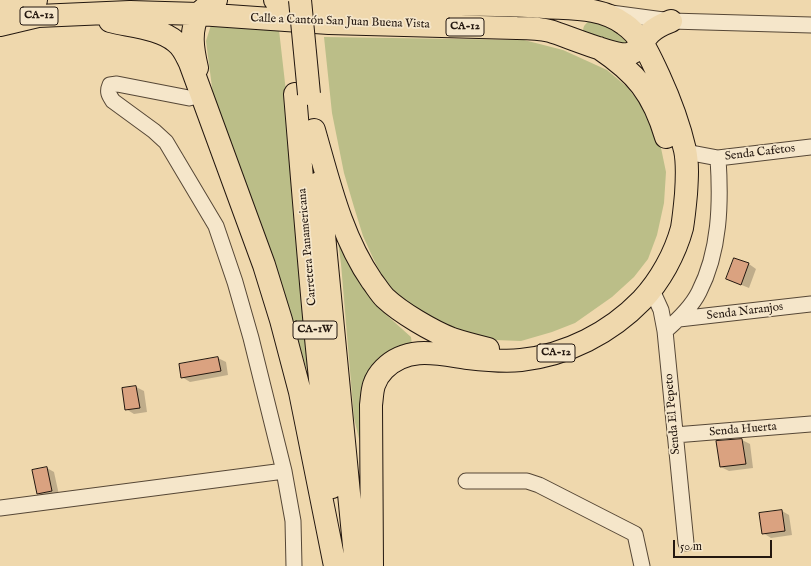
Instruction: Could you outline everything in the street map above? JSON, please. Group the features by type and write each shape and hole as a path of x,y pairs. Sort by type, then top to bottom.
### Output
{"highway":[{"name":"CA-12","path":"0,9 36,0"},
{"name":"CA-12","path":"275,0 345,1 370,4 520,5 590,10 611,16 627,25 637,34 656,31"},
{"name":"Carretera Panamericana","path":"285,0 302,94 314,130 356,566"},
{"name":"Carretera Panamericana","path":"300,0 308,259 323,410 342,566"},
{"path":"207,8 193,34 193,49 213,129"},
{"name":"Calle a Cantón San Juan Buena Vista","path":"79,14 207,8 329,23 534,28 550,31 598,48"},
{"path":"578,40 575,34 579,18 590,10"},
{"name":"CA-12","path":"0,25 38,16 79,14"},
{"path":"79,14 164,34 176,42 186,56 202,95 213,129 264,265 281,320 300,392 335,566"},
{"name":"CA-12","path":"372,566 371,404 374,384 380,374 390,364 406,355 423,353 445,354 496,361 544,357 565,350 585,342 627,314 643,298 663,272 675,247 681,229 687,176 686,152 671,102 653,64 652,40 656,31"},
{"path":"598,48 621,54 634,52 656,31"},
{"name":"CA-12","path":"314,130 332,194 343,226 365,271 384,297 412,318 438,332 464,343 489,349 516,349 536,346 581,330 625,300 648,272 656,257 668,226 673,193 673,172 671,151 658,111 650,97 631,73 615,59 598,48"}],"street":[{"path":"590,10 656,31 811,25"},
{"path":"202,95 189,98 117,84 110,85 108,90 109,96 113,101 149,127 166,142 216,226 235,282 251,338 284,471 293,521 294,566"},
{"name":"Senda Cafetos","path":"686,152 718,158 811,147"},
{"path":"665,332 679,319 699,292 713,252 717,233 720,186 718,158"},
{"name":"Senda El Pepeto","path":"651,288 661,310 665,332 686,543"},
{"name":"Senda Naranjos","path":"679,319 811,304"},
{"name":"Senda Huerta","path":"675,435 811,424"},
{"path":"0,508 284,471"},
{"path":"466,482 526,481 539,485 636,534 642,566"}],"green space":[{"path":"593,19 629,32 629,47 583,32 585,24"},
{"path":"211,25 279,30 324,427 275,264 213,95 206,41"},
{"path":"324,37 524,40 563,50 607,70 627,87 640,103 650,121 661,148 666,172 664,203 657,235 648,259 634,277 612,297 575,323 552,332 521,341 482,338 431,318 403,301 385,282 363,236 354,207 344,173 332,113"},
{"path":"335,219 363,285 382,311 411,337 412,345 400,349 360,443 354,418 341,264"}],"building":[{"path":"734,258 749,263 741,285 726,279"},
{"path":"218,357 221,371 181,378 179,364"},
{"path":"136,386 140,408 125,410 122,388"},
{"path":"742,439 746,464 720,467 716,441"},
{"path":"47,467 52,491 37,494 32,470"},
{"path":"782,510 785,531 762,534 759,513"}]}
